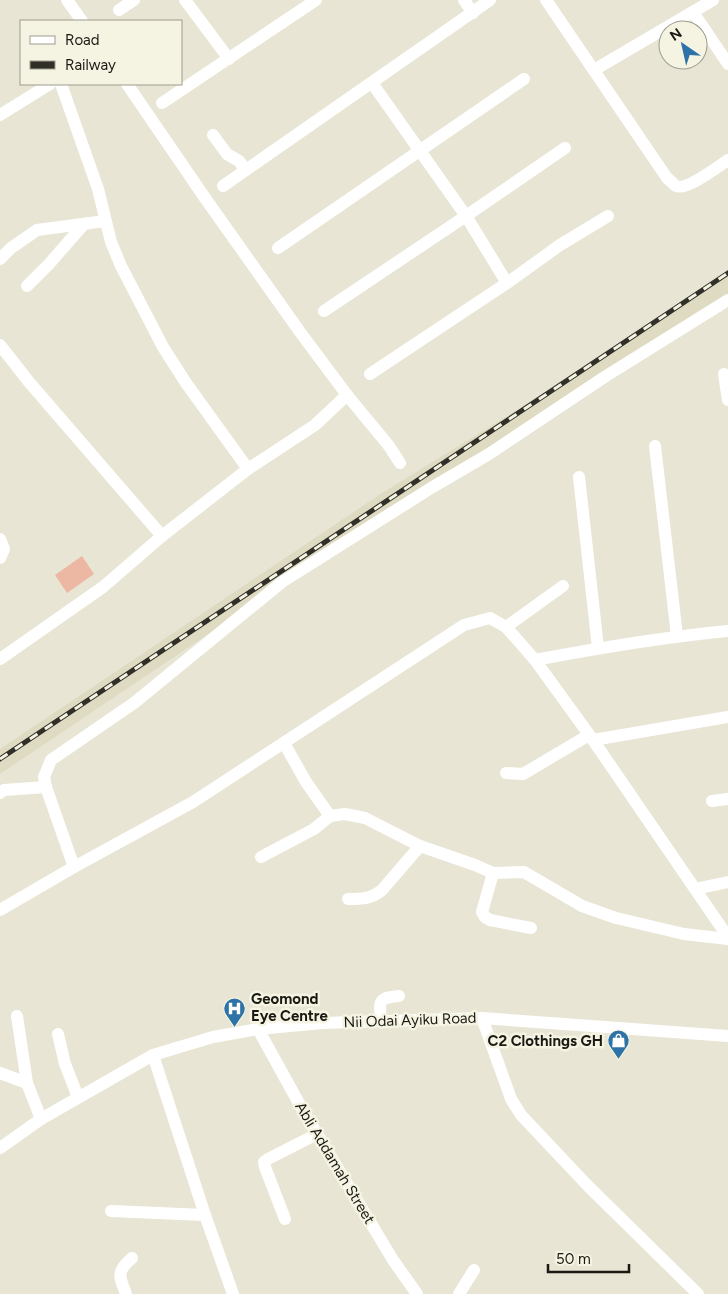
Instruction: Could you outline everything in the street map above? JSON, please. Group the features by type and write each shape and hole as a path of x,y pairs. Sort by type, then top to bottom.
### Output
{"street":[{"path":"66,0 79,20"},
{"path":"119,10 134,0"},
{"path":"185,0 229,59"},
{"path":"464,0 473,12"},
{"path":"223,186 490,0"},
{"path":"546,0 667,178 677,187 691,184 728,160"},
{"path":"594,70 713,0"},
{"path":"162,103 312,1"},
{"path":"693,12 728,64"},
{"path":"278,248 524,79"},
{"path":"372,83 466,216 507,283"},
{"path":"0,115 48,85"},
{"path":"61,85 98,189 105,221 121,266 163,347 186,384 248,469"},
{"path":"128,85 250,261 347,395 400,463"},
{"path":"213,135 227,154 239,161 246,170"},
{"path":"324,311 566,148"},
{"path":"370,374 507,283 560,245 608,216"},
{"path":"0,259 11,248 37,230 105,221"},
{"path":"27,286 84,224"},
{"path":"74,867 46,787 44,777 51,760 134,703 282,582 431,488 489,454 606,376 728,300"},
{"path":"0,345 29,382 162,536"},
{"path":"724,374 728,400"},
{"path":"0,659 103,587 162,536 248,469 315,425 347,395"},
{"path":"655,446 677,636"},
{"path":"579,477 598,648"},
{"path":"0,539 4,549 0,558"},
{"path":"506,627 563,586"},
{"path":"0,910 193,802 464,625 490,618 506,627 535,660 591,738 728,938"},
{"path":"535,660 677,636 728,631"},
{"path":"506,773 523,774 591,738 728,717"},
{"path":"284,743 306,782 330,816"},
{"path":"0,793 4,790 46,787"},
{"path":"712,801 728,799"},
{"path":"261,857 314,829 330,816 344,814 365,818 420,846 475,865 493,874 524,872 582,906 616,918 684,934 728,938"},
{"path":"348,899 368,899 375,896 420,846"},
{"path":"493,874 482,912 485,917 490,920 531,928"},
{"path":"695,888 728,882"},
{"path":"381,1021 379,1005 382,1000 399,996"},
{"path":"16,1016 27,1083 41,1119"},
{"path":"482,1018 511,1099 522,1115 588,1186 698,1294"},
{"name":"Nii Odai Ayiku Road","path":"0,1148 41,1119 153,1055 213,1037 258,1029 322,1023 482,1018 728,1036"},
{"name":"Abli Addamah Street","path":"258,1029 410,1292"},
{"path":"58,1034 65,1064 78,1097"},
{"path":"153,1055 233,1294"},
{"path":"0,1073 27,1083"},
{"path":"285,1219 264,1168 264,1162 268,1158 317,1134"},
{"path":"111,1211 205,1215"},
{"path":"126,1294 119,1272 121,1267 132,1258"},
{"path":"459,1294 474,1270"}],"shaded area":[{"path":"728,276 728,300 387,514 0,774 0,749 382,493 637,336"},
{"path":"82,556 94,574 67,593 55,575"}],"railway":[{"path":"0,759 728,273"}],"place":[{"name":"Geomond Eye Centre","path":"235,1027"},
{"name":"C2 Clothings GH","path":"619,1060"}]}
